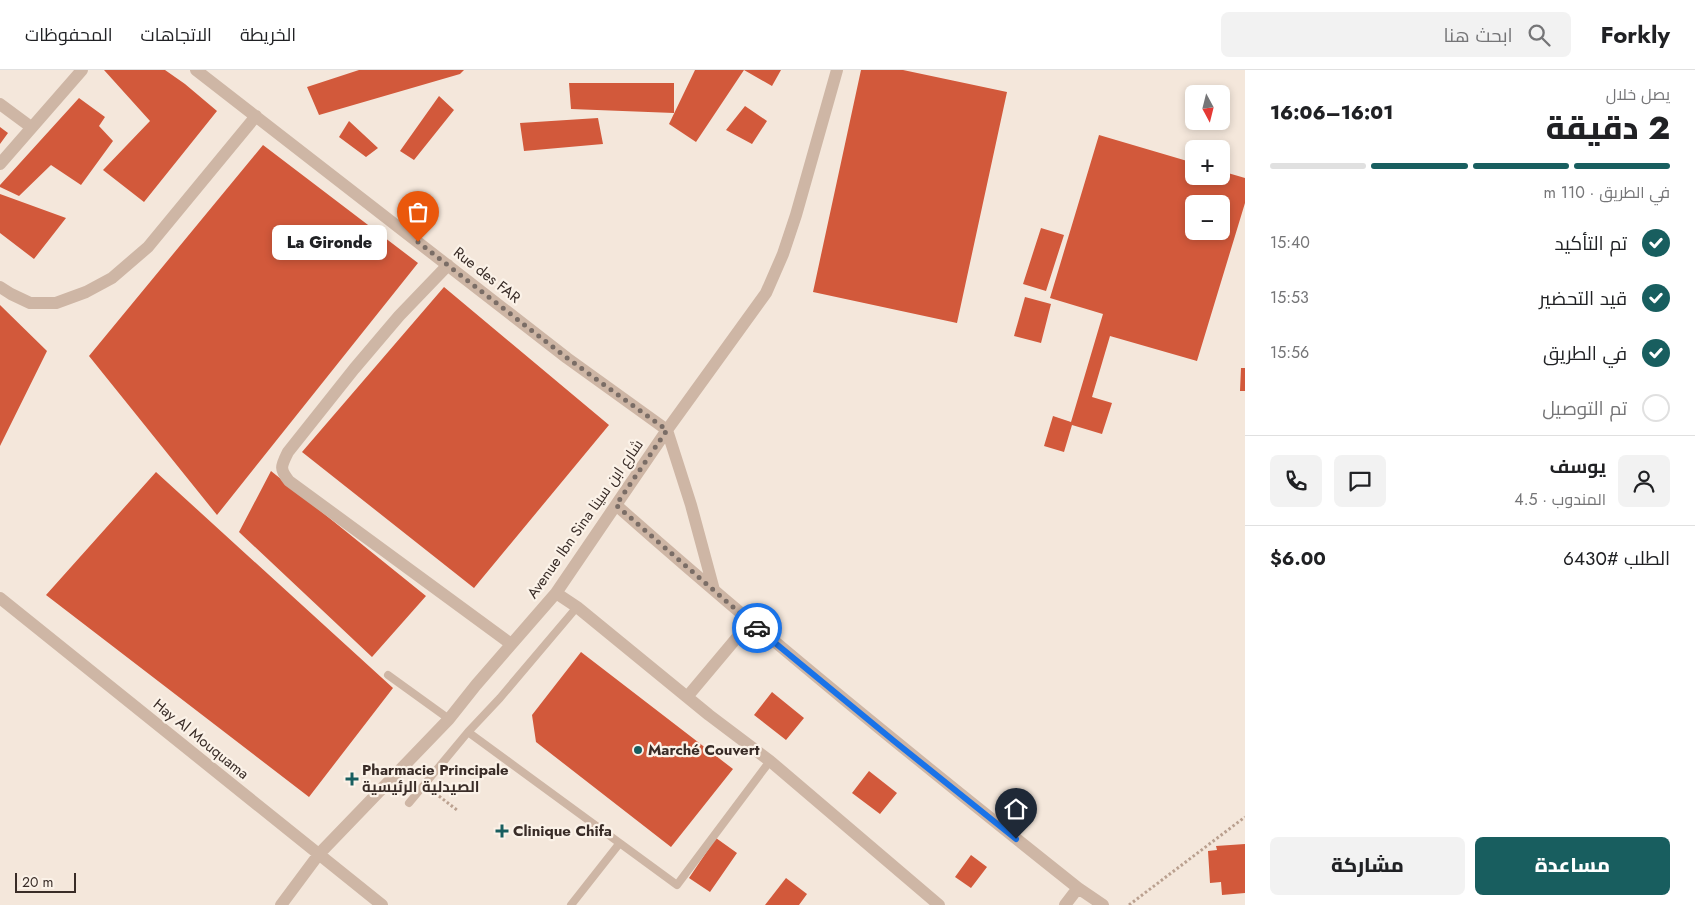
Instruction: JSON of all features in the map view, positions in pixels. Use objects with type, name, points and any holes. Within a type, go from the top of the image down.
[{"type":"street","points":[[0,164],[82,70]]},
{"type":"street","name":"Rue des FAR","points":[[196,70],[567,358],[667,430]]},
{"type":"street","name":"Avenue Ibn Sina شارع ابن سينا","points":[[281,905],[319,854],[449,719],[556,593],[667,430],[766,293],[783,254],[796,215],[837,70]]},
{"type":"street","points":[[0,104],[31,127]]},
{"type":"street","points":[[0,287],[30,303],[56,303],[86,292],[112,278],[148,247],[256,116]]},
{"type":"street","points":[[448,266],[399,316],[318,414],[288,452],[282,464],[283,473],[290,481],[511,644]]},
{"type":"street","points":[[667,430],[714,590]]},
{"type":"street","points":[[616,505],[750,622],[894,741],[1078,888],[1103,905]]},
{"type":"street","points":[[556,593],[577,607],[770,761],[939,905]]},
{"type":"street","name":"Hay Al Mouquama","points":[[0,598],[382,905]]},
{"type":"street","points":[[688,697],[750,622]]},
{"type":"street","points":[[1066,905],[1078,888]]},
{"type":"lane","points":[[409,803],[577,607]]},
{"type":"lane","points":[[388,675],[449,719]]},
{"type":"lane","points":[[468,732],[677,885],[770,761]]},
{"type":"lane","points":[[571,905],[619,844]]},
{"type":"path","points":[[425,785],[457,810]]},
{"type":"path","points":[[1128,905],[1245,817]]},
{"type":"building","points":[[104,70],[165,70],[217,111],[144,202],[103,170],[150,121]]},
{"type":"building","points":[[359,70],[464,70],[460,74],[319,115],[307,87]]},
{"type":"building","points":[[695,70],[744,70],[696,142],[669,124]]},
{"type":"building","points":[[744,70],[781,70],[772,86]]},
{"type":"building","points":[[861,70],[903,70],[1007,92],[957,323],[813,292]]},
{"type":"building","points":[[569,83],[674,83],[674,113],[571,109]]},
{"type":"building","points":[[439,96],[454,110],[414,160],[400,151]]},
{"type":"building","points":[[79,98],[105,117],[99,126],[113,141],[81,185],[51,165],[19,196],[0,187],[0,185]]},
{"type":"building","points":[[745,106],[767,121],[752,144],[726,130]]},
{"type":"building","points":[[598,118],[603,144],[524,151],[520,123]]},
{"type":"building","points":[[349,121],[378,148],[366,157],[339,137]]},
{"type":"building","points":[[0,127],[8,133],[0,144]]},
{"type":"building","points":[[1099,135],[1185,160],[1185,185],[1230,185],[1230,174],[1245,178],[1245,203],[1197,361],[1110,336],[1092,397],[1112,403],[1102,434],[1072,425],[1064,452],[1044,446],[1053,416],[1071,422],[1103,314],[1050,298]]},
{"type":"building","points":[[263,145],[418,263],[217,515],[89,356]]},
{"type":"building","points":[[0,194],[66,218],[34,259],[0,233]]},
{"type":"building","points":[[1041,228],[1064,235],[1046,291],[1023,284]]},
{"type":"building","points":[[444,287],[609,425],[474,588],[302,452]]},
{"type":"building","points":[[1025,297],[1051,304],[1041,343],[1014,336]]},
{"type":"building","points":[[0,305],[47,351],[0,446]]},
{"type":"building","points":[[1241,368],[1245,368],[1245,391],[1240,391]]},
{"type":"building","points":[[271,471],[426,596],[372,657],[239,532]]},
{"type":"building","points":[[156,472],[393,688],[309,797],[46,595]]},
{"type":"building","points":[[581,652],[733,769],[671,847],[536,742],[532,715]]},
{"type":"building","points":[[772,692],[804,718],[786,740],[754,715]]},
{"type":"building","points":[[869,771],[897,793],[880,814],[852,793]]},
{"type":"building","points":[[716,838],[737,853],[710,892],[689,878]]},
{"type":"building","points":[[1245,844],[1245,893],[1222,895],[1221,882],[1210,883],[1208,851],[1217,850],[1216,846]]},
{"type":"building","points":[[971,855],[987,867],[971,888],[955,877]]},
{"type":"building","points":[[786,878],[807,894],[799,905],[765,905]]},
{"type":"way so far","points":[[418,242],[567,358],[667,430],[616,505],[757,628]]},
{"type":"place","name":"La Gironde","points":[[418,242]]},
{"type":"place","name":"Marché Couvert","points":[[638,750]]},
{"type":"place","name":"Pharmacie Principale الصيدلية الرئيسية","points":[[352,779]]},
{"type":"place","name":"Clinique Chifa","points":[[502,831]]},
{"type":"route","points":[[757,628],[1016,839]]}]
